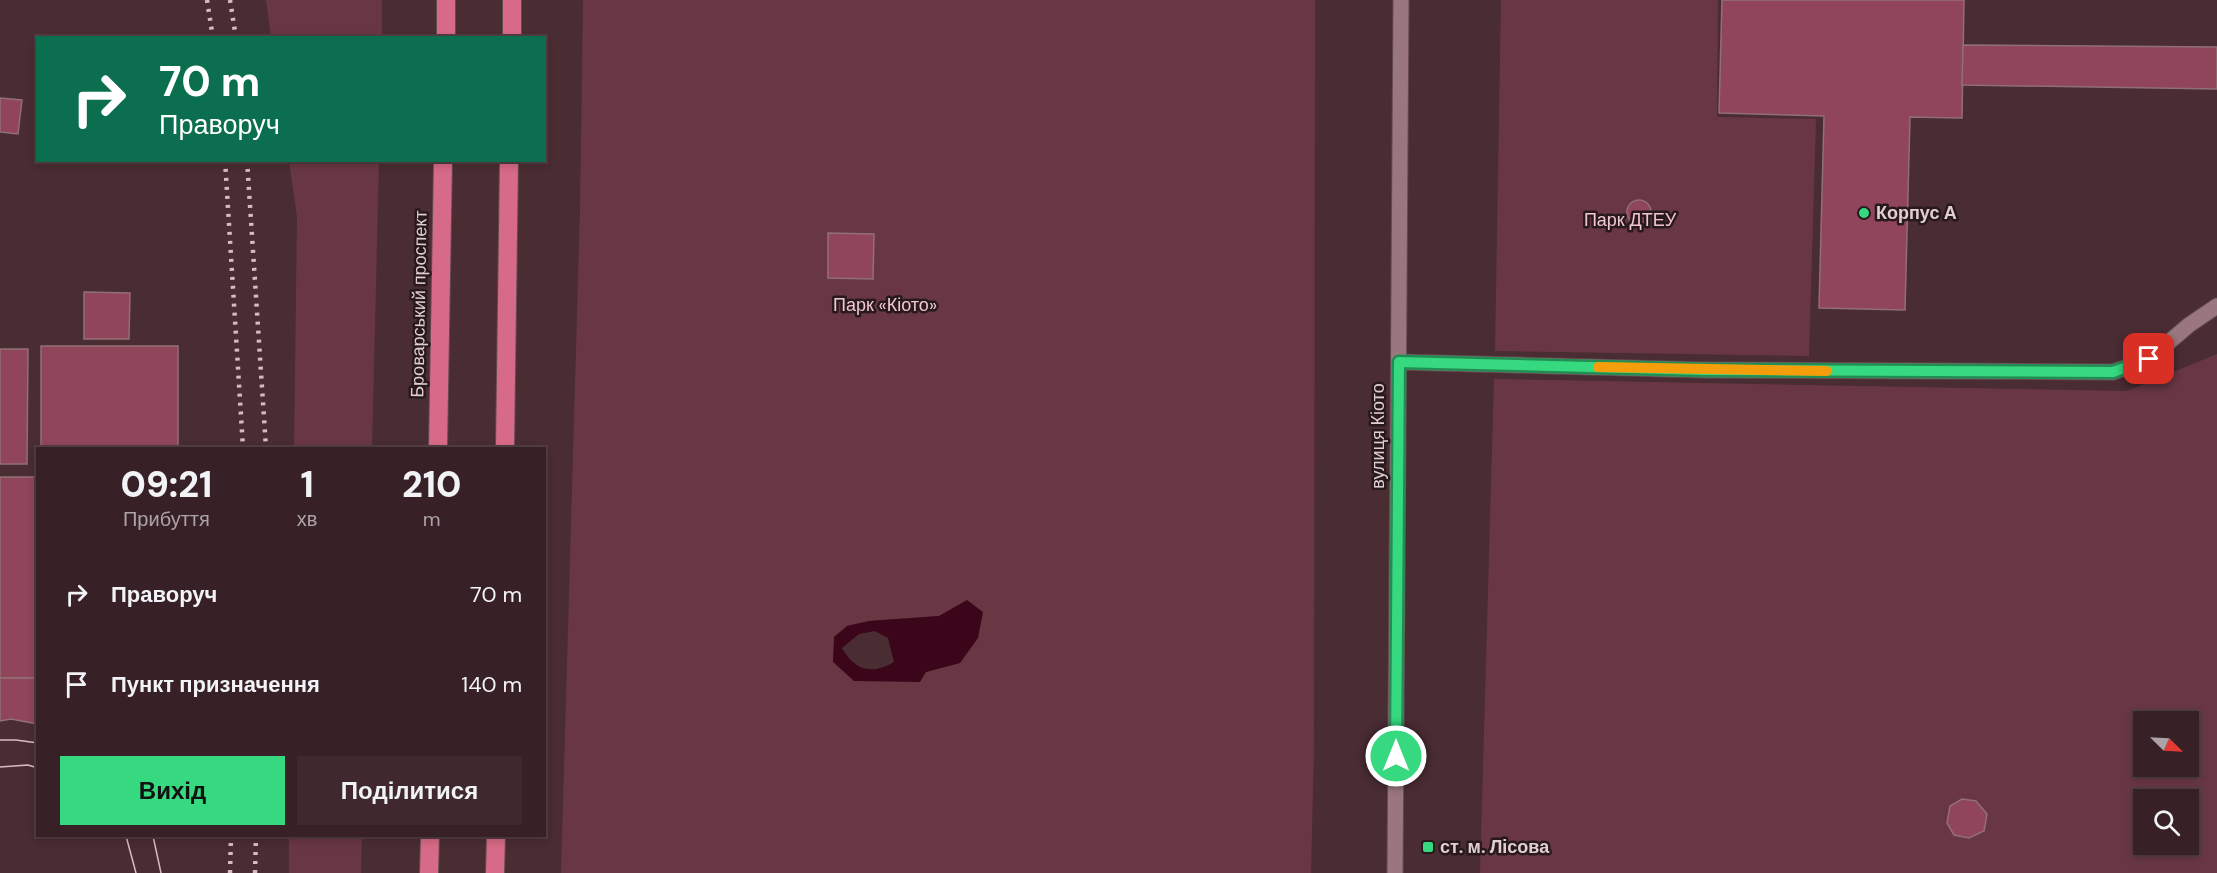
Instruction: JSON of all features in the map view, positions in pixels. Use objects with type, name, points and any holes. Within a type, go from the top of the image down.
[{"type":"highway","points":[[446,0],[446,36]]},
{"type":"highway","points":[[512,0],[512,36]]},
{"type":"highway","name":"Броварський проспект","points":[[438,447],[443,162]]},
{"type":"highway","points":[[505,447],[510,162]]},
{"type":"highway","points":[[429,873],[430,837]]},
{"type":"highway","points":[[495,873],[496,837]]},
{"type":"street","name":"вулиця Кіото","points":[[1395,873],[1401,0]]},
{"type":"street","points":[[1399,362],[1706,370],[2113,372],[2149,359],[2189,325],[2217,306]]},
{"type":"green space","points":[[266,0],[382,0],[382,36],[271,36]]},
{"type":"green space","name":"Парк «Кіото»","points":[[583,0],[1315,0],[1314,749],[1311,873],[561,873],[580,210]],"holes":[[[939,616],[960,663],[926,672],[854,681],[834,637],[847,626],[869,621]]]},
{"type":"green space","name":"Парк ДТЕУ","points":[[1501,0],[1718,0],[1717,117],[1816,119],[1809,356],[1495,351]]},
{"type":"green space","points":[[289,162],[379,162],[372,447],[294,447],[297,217]]},
{"type":"green space","points":[[2217,354],[2217,873],[1480,873],[1494,379],[2127,391]]},
{"type":"green space","points":[[289,837],[362,837],[361,873],[289,873]]},
{"type":"shaded area","points":[[967,600],[983,612],[978,638],[960,663],[926,672],[920,682],[854,681],[833,662],[834,637],[847,626],[869,621],[939,616]],"holes":[[[875,631],[888,638],[894,662],[878,669],[858,666],[842,648],[859,634]]]},
{"type":"building","name":"Корпус А","points":[[1722,0],[1964,0],[1962,118],[1910,117],[1905,310],[1819,308],[1824,116],[1719,113]]},
{"type":"building","points":[[1963,45],[2217,47],[2217,89],[1962,85]]},
{"type":"building","points":[[0,98],[22,100],[18,134],[0,132]]},
{"type":"building","points":[[1639,200],[1648,203],[1651,212],[1648,221],[1639,224],[1630,221],[1627,212],[1630,203]]},
{"type":"building","points":[[828,233],[874,234],[873,279],[828,278]]},
{"type":"building","points":[[84,292],[130,293],[129,339],[84,339]]},
{"type":"building","points":[[41,346],[178,346],[178,447],[41,447]]},
{"type":"building","points":[[0,349],[28,349],[27,464],[0,464]]},
{"type":"building","points":[[0,477],[36,477],[36,678],[0,678]]},
{"type":"building","points":[[0,678],[36,678],[36,724],[11,719],[0,721]]},
{"type":"building","points":[[1962,799],[1976,801],[1987,814],[1984,831],[1969,838],[1954,835],[1947,823],[1950,806]]},
{"type":"tram line","points":[[0,740],[36,743]]},
{"type":"tram line","points":[[0,767],[28,765],[36,767]]},
{"type":"tram line","points":[[126,837],[136,873]]},
{"type":"tram line","points":[[153,837],[161,873]]},
{"type":"railway","points":[[207,0],[213,36]]},
{"type":"railway","points":[[230,0],[236,36]]},
{"type":"railway","points":[[225,162],[243,447]]},
{"type":"railway","points":[[247,162],[266,447]]},
{"type":"railway","points":[[230,873],[231,837]]},
{"type":"railway","points":[[255,873],[256,837]]},
{"type":"slow traffic","points":[[1598,367],[1827,371]]},
{"type":"place","name":"Корпус А","points":[[1864,213]]},
{"type":"place","name":"ст. м. Лісова","points":[[1428,847]]},
{"type":"route","points":[[1396,756],[1399,362],[1706,370],[2113,372],[2149,359]]}]
